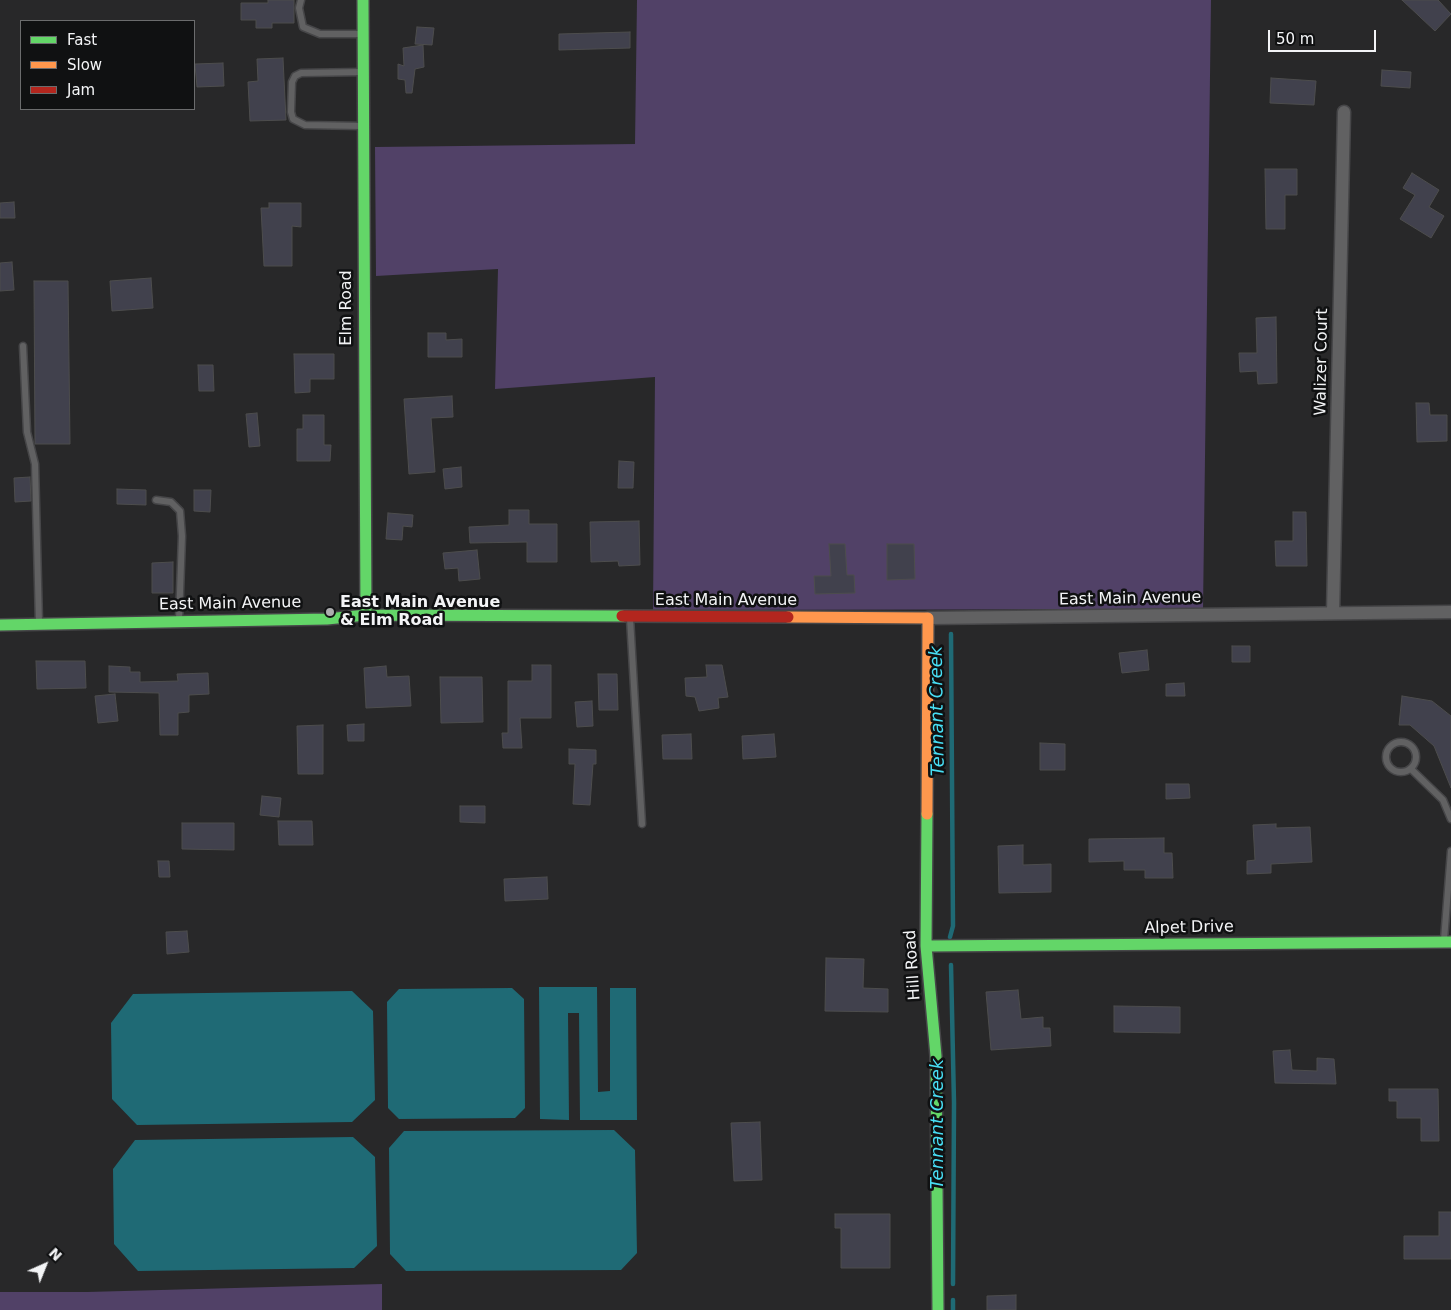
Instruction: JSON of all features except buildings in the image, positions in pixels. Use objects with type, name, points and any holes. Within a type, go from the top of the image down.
[{"type":"street","name":"Elm Road","points":[[363,0],[366,615]]},
{"type":"street","name":"Walizer Court","points":[[1334,613],[1344,112]]},
{"type":"street","name":"East Main Avenue","points":[[0,625],[327,619],[366,615],[928,618],[1451,612]]},
{"type":"street","name":"Hill Road","points":[[928,618],[926,946],[936,1056],[938,1310]]},
{"type":"street","name":"Alpet Drive","points":[[926,946],[1447,942]]},
{"type":"lane","points":[[301,0],[298,8],[303,27],[320,34],[363,34]]},
{"type":"lane","points":[[363,72],[302,73],[295,76],[292,82],[291,112],[293,119],[305,125],[363,126]]},
{"type":"lane","points":[[23,346],[27,432],[35,464],[39,624]]},
{"type":"lane","points":[[156,500],[171,502],[180,511],[182,536],[179,622]]},
{"type":"lane","points":[[630,616],[642,824]]},
{"type":"lane","points":[[1402,743],[1412,748],[1416,758],[1411,769],[1400,772],[1390,767],[1386,756],[1391,746],[1402,743]]},
{"type":"lane","points":[[1411,769],[1443,800],[1451,819]]},
{"type":"lane","points":[[1447,942],[1451,850]]},
{"type":"shaded area","points":[[637,0],[1211,0],[1203,609],[653,610],[655,377],[495,389],[498,269],[376,276],[375,147],[635,144]]},
{"type":"shaded area","points":[[382,1284],[382,1310],[0,1310],[0,1292],[87,1292]]},
{"type":"water","points":[[539,987],[597,987],[598,1092],[610,1091],[610,988],[636,988],[637,1120],[580,1120],[579,1013],[568,1013],[569,1120],[540,1119]]},
{"type":"water","points":[[512,988],[524,999],[525,1108],[515,1118],[399,1119],[388,1108],[387,1002],[399,989]]},
{"type":"water","points":[[352,991],[373,1011],[375,1100],[352,1122],[137,1125],[112,1099],[111,1023],[133,994]]},
{"type":"water","points":[[614,1130],[635,1150],[637,1253],[621,1270],[406,1271],[390,1254],[389,1148],[404,1131]]},
{"type":"water","points":[[353,1137],[375,1157],[377,1246],[354,1268],[138,1271],[114,1244],[113,1169],[135,1140]]},
{"type":"waterway","name":"Tennant Creek","points":[[950,937],[953,926],[951,634]]},
{"type":"waterway","name":"Tennant Creek","points":[[951,965],[954,1103],[953,1284]]},
{"type":"waterway","name":"Tennant Creek","points":[[953,1300],[953,1310]]},
{"type":"traffic: fast","points":[[363,0],[366,615]]},
{"type":"traffic: fast","points":[[0,625],[327,619],[366,615],[622,616]]},
{"type":"traffic: fast","points":[[927,814],[926,946],[936,1056],[938,1310]]},
{"type":"traffic: fast","points":[[926,946],[1451,942]]},
{"type":"traffic: slow","points":[[788,617],[928,618],[927,814]]},
{"type":"traffic: jam","points":[[622,616],[788,617]]},
{"type":"place","name":"East Main Avenue & Elm Road","points":[[330,612]]}]
